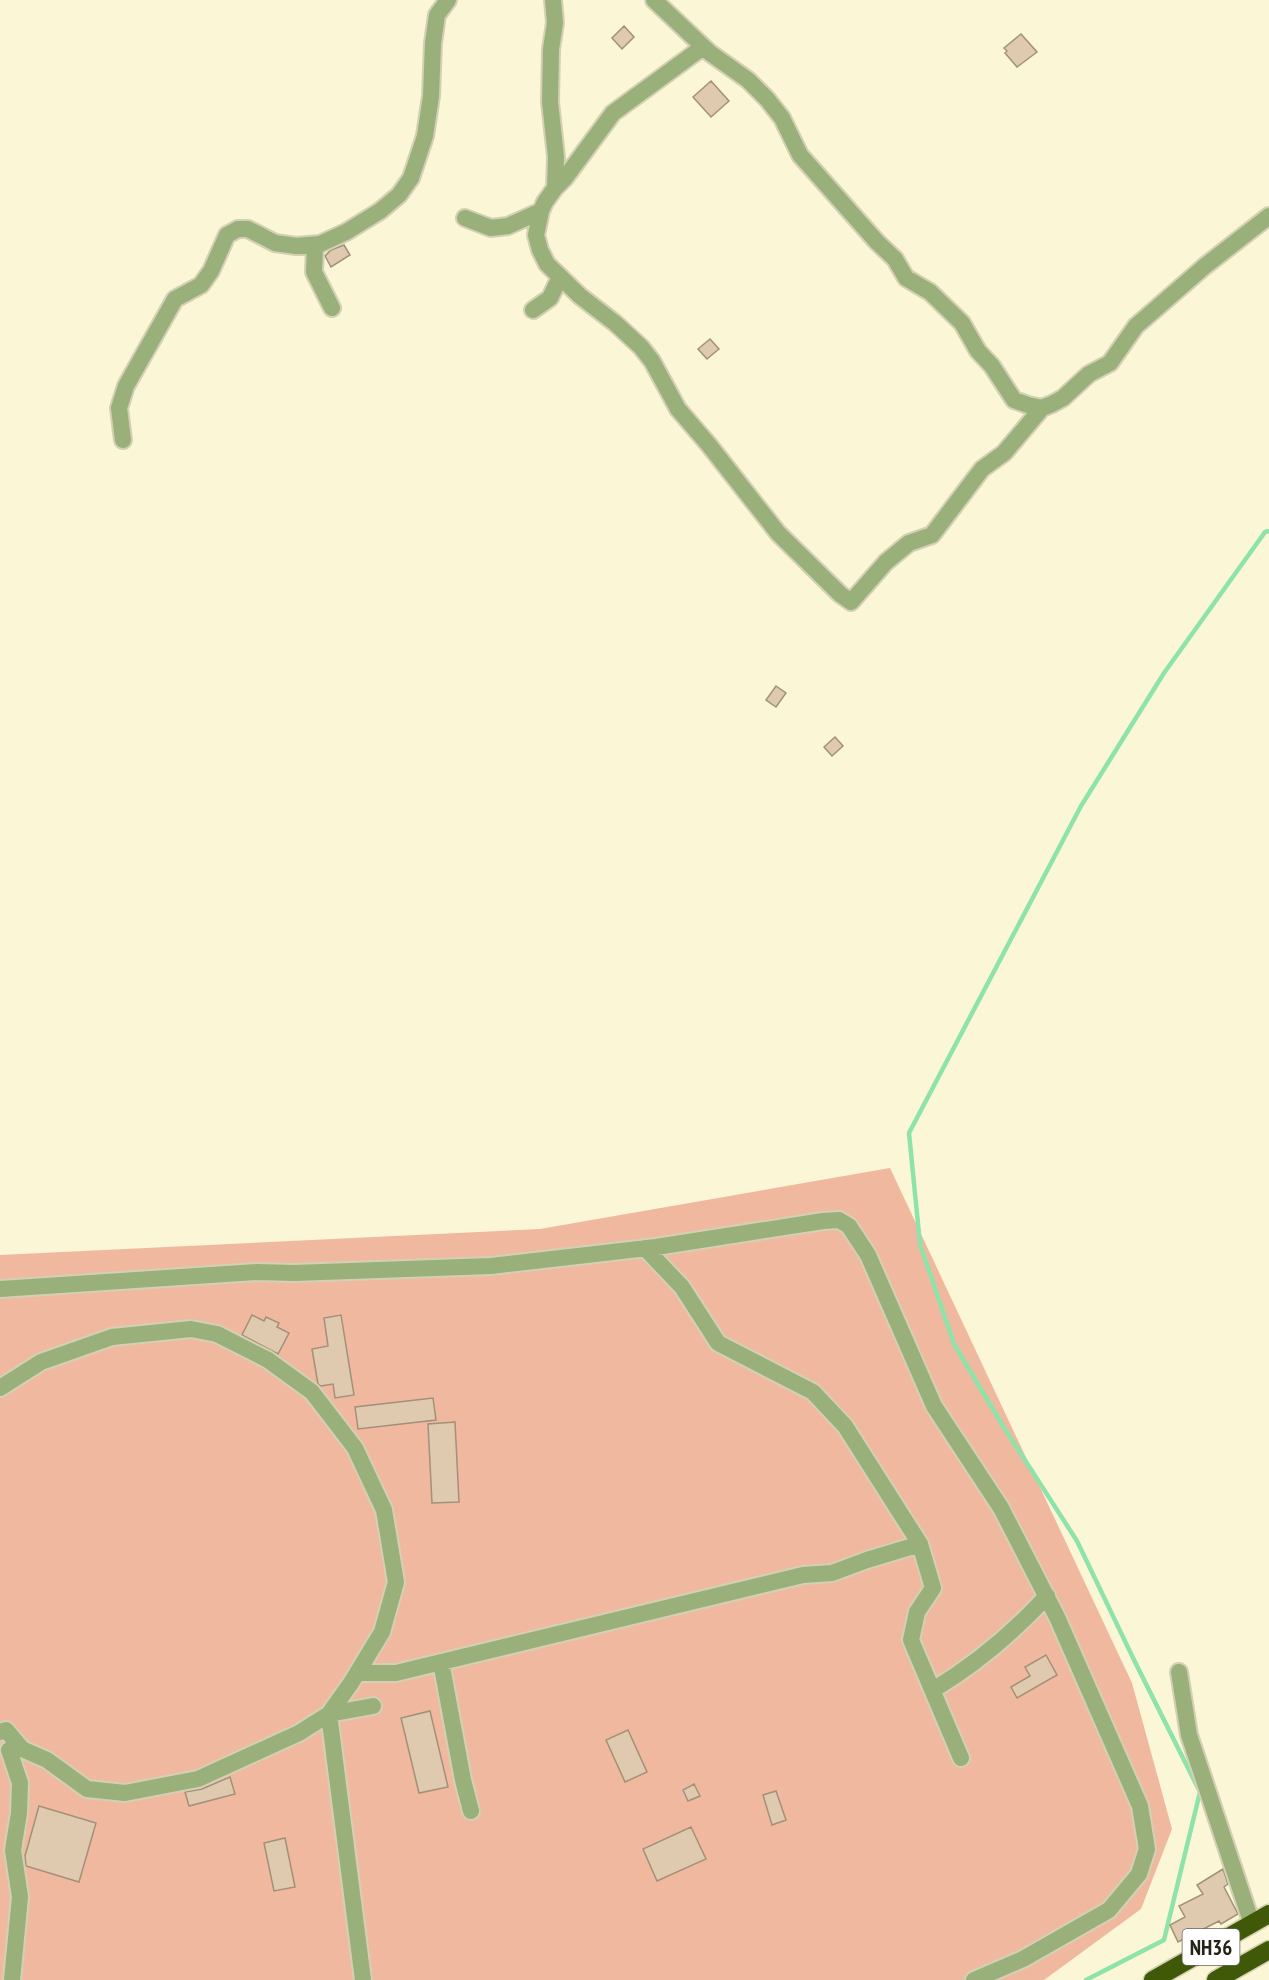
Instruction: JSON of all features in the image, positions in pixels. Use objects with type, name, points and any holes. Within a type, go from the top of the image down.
[{"type":"highway","name":"NH36","points":[[1153,1980],[1269,1914]]},
{"type":"highway","name":"NH36","points":[[1216,1980],[1269,1950]]},
{"type":"street","points":[[123,440],[119,408],[126,386],[175,299],[201,285],[212,271],[227,235],[238,229],[248,229],[275,243],[296,246],[320,244],[380,211],[399,195],[411,178],[426,126],[431,96],[433,43],[437,15],[448,0]]},
{"type":"street","points":[[553,0],[555,23],[551,50],[550,102],[556,157],[555,188]]},
{"type":"street","points":[[654,0],[703,47],[748,80],[767,99],[782,118],[800,155],[877,242],[896,260],[906,278],[930,292],[962,323],[978,351],[992,366],[1014,400],[1042,408]]},
{"type":"street","points":[[703,47],[613,113],[545,201],[536,235],[547,264],[580,296],[641,347],[652,361],[678,409],[710,445],[778,533],[814,570],[851,602],[886,562],[909,543],[932,535],[982,469],[1004,453],[1042,408],[1063,398],[1089,374],[1110,363],[1136,326],[1205,266],[1269,216]]},
{"type":"street","points":[[465,218],[491,228],[508,226],[541,211]]},
{"type":"street","points":[[315,245],[314,273],[322,293],[332,308]]},
{"type":"street","points":[[533,310],[550,298],[560,277]]},
{"type":"street","points":[[0,1289],[257,1272],[294,1273],[491,1266],[645,1248],[824,1221],[839,1220],[849,1226],[868,1255],[934,1406],[1001,1508],[1047,1596],[1140,1806],[1147,1849],[1139,1874],[1109,1910],[1023,1959],[974,1980]]},
{"type":"street","points":[[645,1248],[682,1287],[718,1343],[813,1392],[845,1426],[920,1544],[933,1588],[917,1612],[911,1640],[961,1758]]},
{"type":"street","points":[[0,1388],[41,1362],[112,1337],[191,1329],[217,1334],[258,1355],[312,1392],[355,1448],[384,1510],[396,1582],[382,1632],[329,1714],[363,1980]]},
{"type":"street","points":[[357,1673],[396,1673],[803,1575],[832,1573],[920,1544]]},
{"type":"street","points":[[933,1690],[966,1670],[1019,1625],[1047,1596]]},
{"type":"street","points":[[441,1662],[471,1811]]},
{"type":"street","points":[[1179,1672],[1189,1735],[1252,1924]]},
{"type":"street","points":[[10,1750],[47,1760],[87,1789],[125,1793],[198,1779],[299,1733],[329,1714],[373,1706]]},
{"type":"street","points":[[2,1727],[20,1783],[19,1813],[13,1850],[20,1897],[12,1980]]},
{"type":"shaded area","points":[[890,1168],[1132,1683],[1172,1829],[1141,1909],[1044,1980],[0,1980],[0,1255],[540,1229]]},
{"type":"building","points":[[624,26],[634,37],[622,49],[612,38]]},
{"type":"building","points":[[1021,34],[1037,52],[1017,67],[1005,53],[1007,51],[1004,48]]},
{"type":"building","points":[[711,81],[729,101],[711,117],[693,97]]},
{"type":"building","points":[[344,245],[350,255],[331,267],[325,256],[331,250]]},
{"type":"building","points":[[710,339],[719,349],[707,359],[698,349]]},
{"type":"building","points":[[776,686],[786,693],[776,707],[766,700]]},
{"type":"building","points":[[835,737],[843,746],[832,756],[824,747]]},
{"type":"building","points":[[252,1315],[264,1321],[266,1317],[279,1323],[277,1327],[289,1333],[278,1354],[242,1335]]},
{"type":"building","points":[[341,1315],[354,1395],[335,1398],[333,1384],[321,1386],[318,1384],[312,1349],[328,1346],[324,1318]]},
{"type":"building","points":[[433,1398],[436,1420],[358,1429],[355,1407]]},
{"type":"building","points":[[455,1422],[459,1502],[432,1503],[428,1424]]},
{"type":"building","points":[[1046,1655],[1057,1675],[1017,1698],[1011,1687],[1030,1676],[1025,1667]]},
{"type":"building","points":[[430,1711],[448,1787],[419,1793],[401,1718]]},
{"type":"building","points":[[628,1730],[647,1772],[625,1782],[606,1740]]},
{"type":"building","points":[[230,1777],[235,1794],[189,1806],[185,1792],[202,1789]]},
{"type":"building","points":[[694,1784],[700,1796],[688,1801],[683,1790]]},
{"type":"building","points":[[776,1791],[786,1820],[772,1825],[763,1795]]},
{"type":"building","points":[[39,1806],[96,1823],[79,1882],[26,1866],[25,1856]]},
{"type":"building","points":[[691,1827],[706,1859],[657,1881],[643,1849]]},
{"type":"building","points":[[285,1838],[295,1887],[274,1891],[264,1843]]},
{"type":"building","points":[[1223,1869],[1228,1884],[1224,1887],[1238,1914],[1221,1924],[1219,1921],[1178,1942],[1170,1925],[1185,1917],[1179,1906],[1203,1894],[1197,1885]]},
{"type":"waterway","points":[[1086,1980],[1164,1940],[1200,1792],[1077,1541],[1003,1426],[954,1344],[920,1244],[909,1133],[1081,806],[1164,673],[1265,532],[1269,531]]}]
